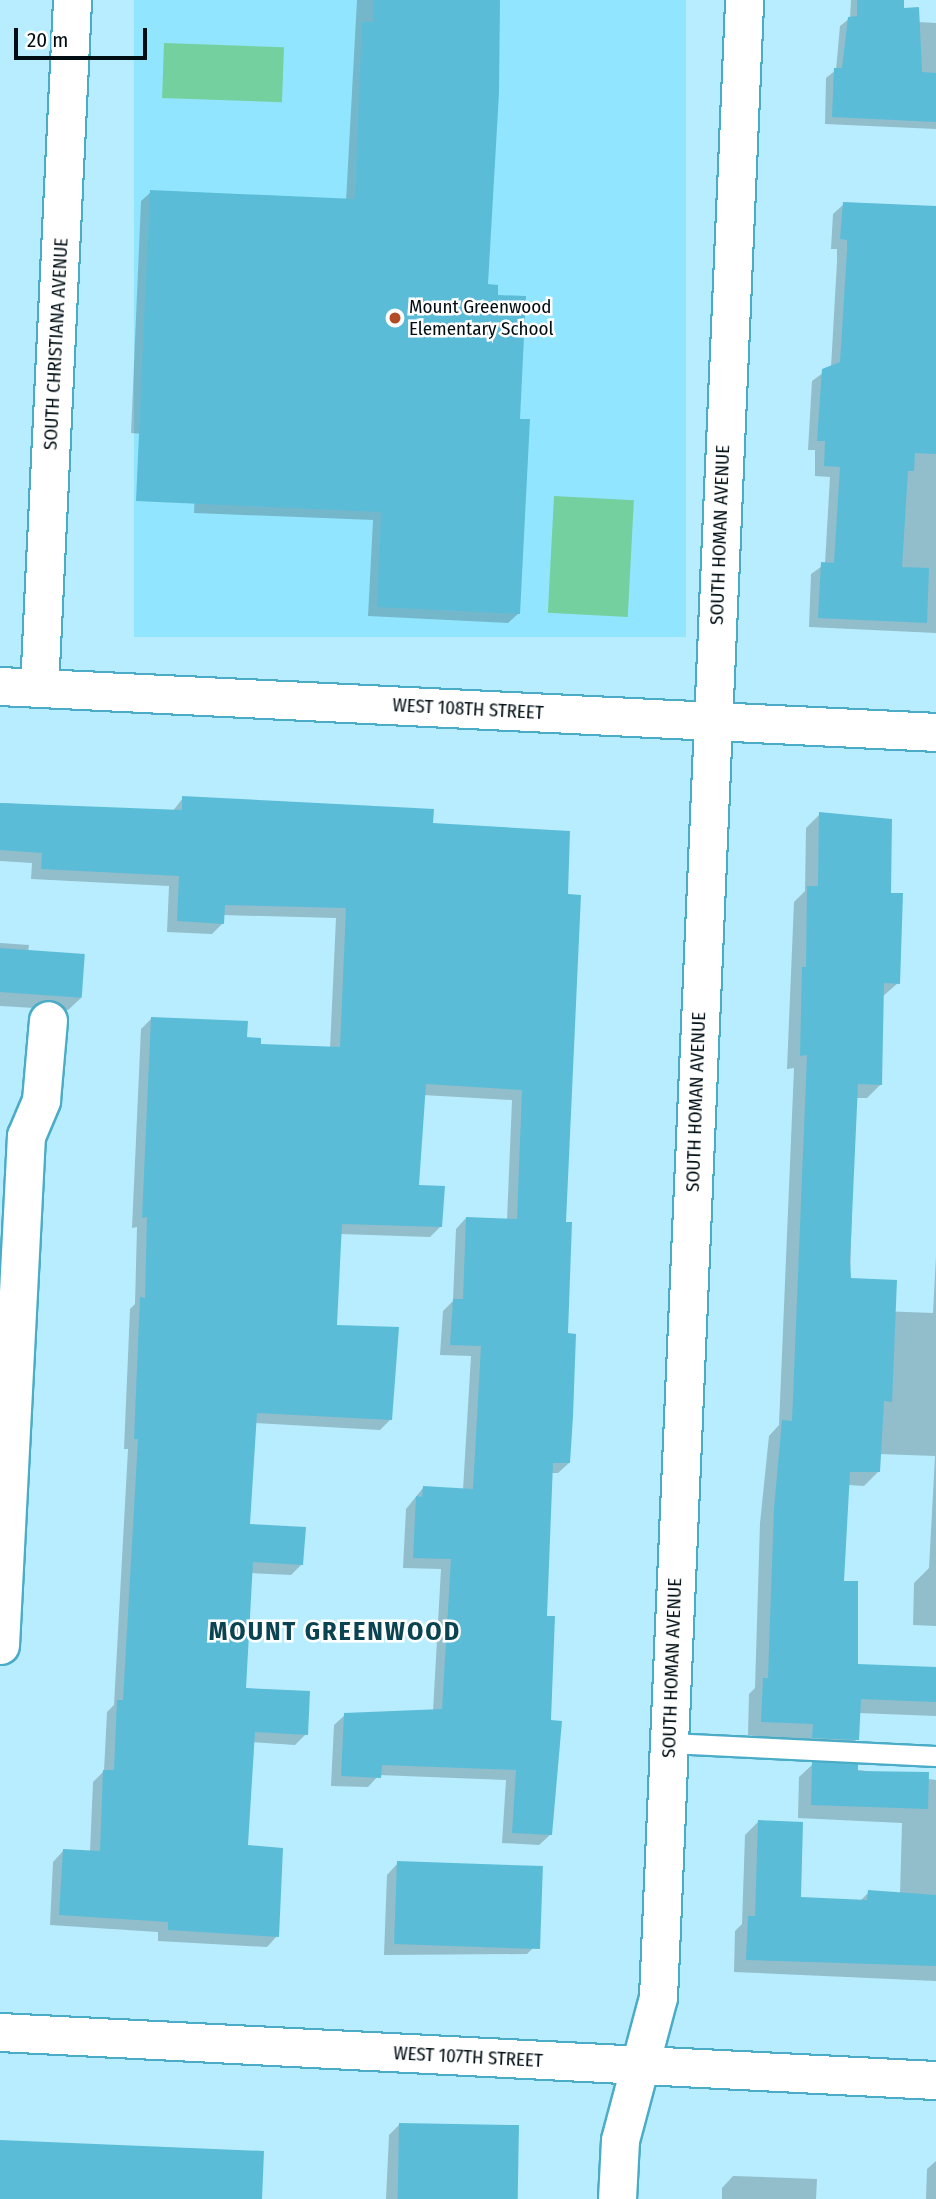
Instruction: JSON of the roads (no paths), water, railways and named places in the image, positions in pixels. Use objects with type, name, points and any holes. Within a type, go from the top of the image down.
[{"type":"street","name":"SOUTH CHRISTIANA AVENUE","points":[[39,688],[72,0]]},
{"type":"street","name":"SOUTH HOMAN AVENUE","points":[[617,2199],[620,2140],[658,1997],[744,0]]},
{"type":"street","name":"WEST 108TH STREET","points":[[0,686],[936,732]]},
{"type":"street","points":[[0,1645],[26,1136],[41,1101],[47,1020]]},
{"type":"street","name":"WEST 107TH STREET","points":[[0,2032],[936,2080]]},
{"type":"lane","points":[[669,1743],[936,1756]]},
{"type":"place","name":"Mount Greenwood Elementary School","points":[[395,318]]},
{"type":"district","name":"MOUNT GREENWOOD","points":[[335,1632]]}]
